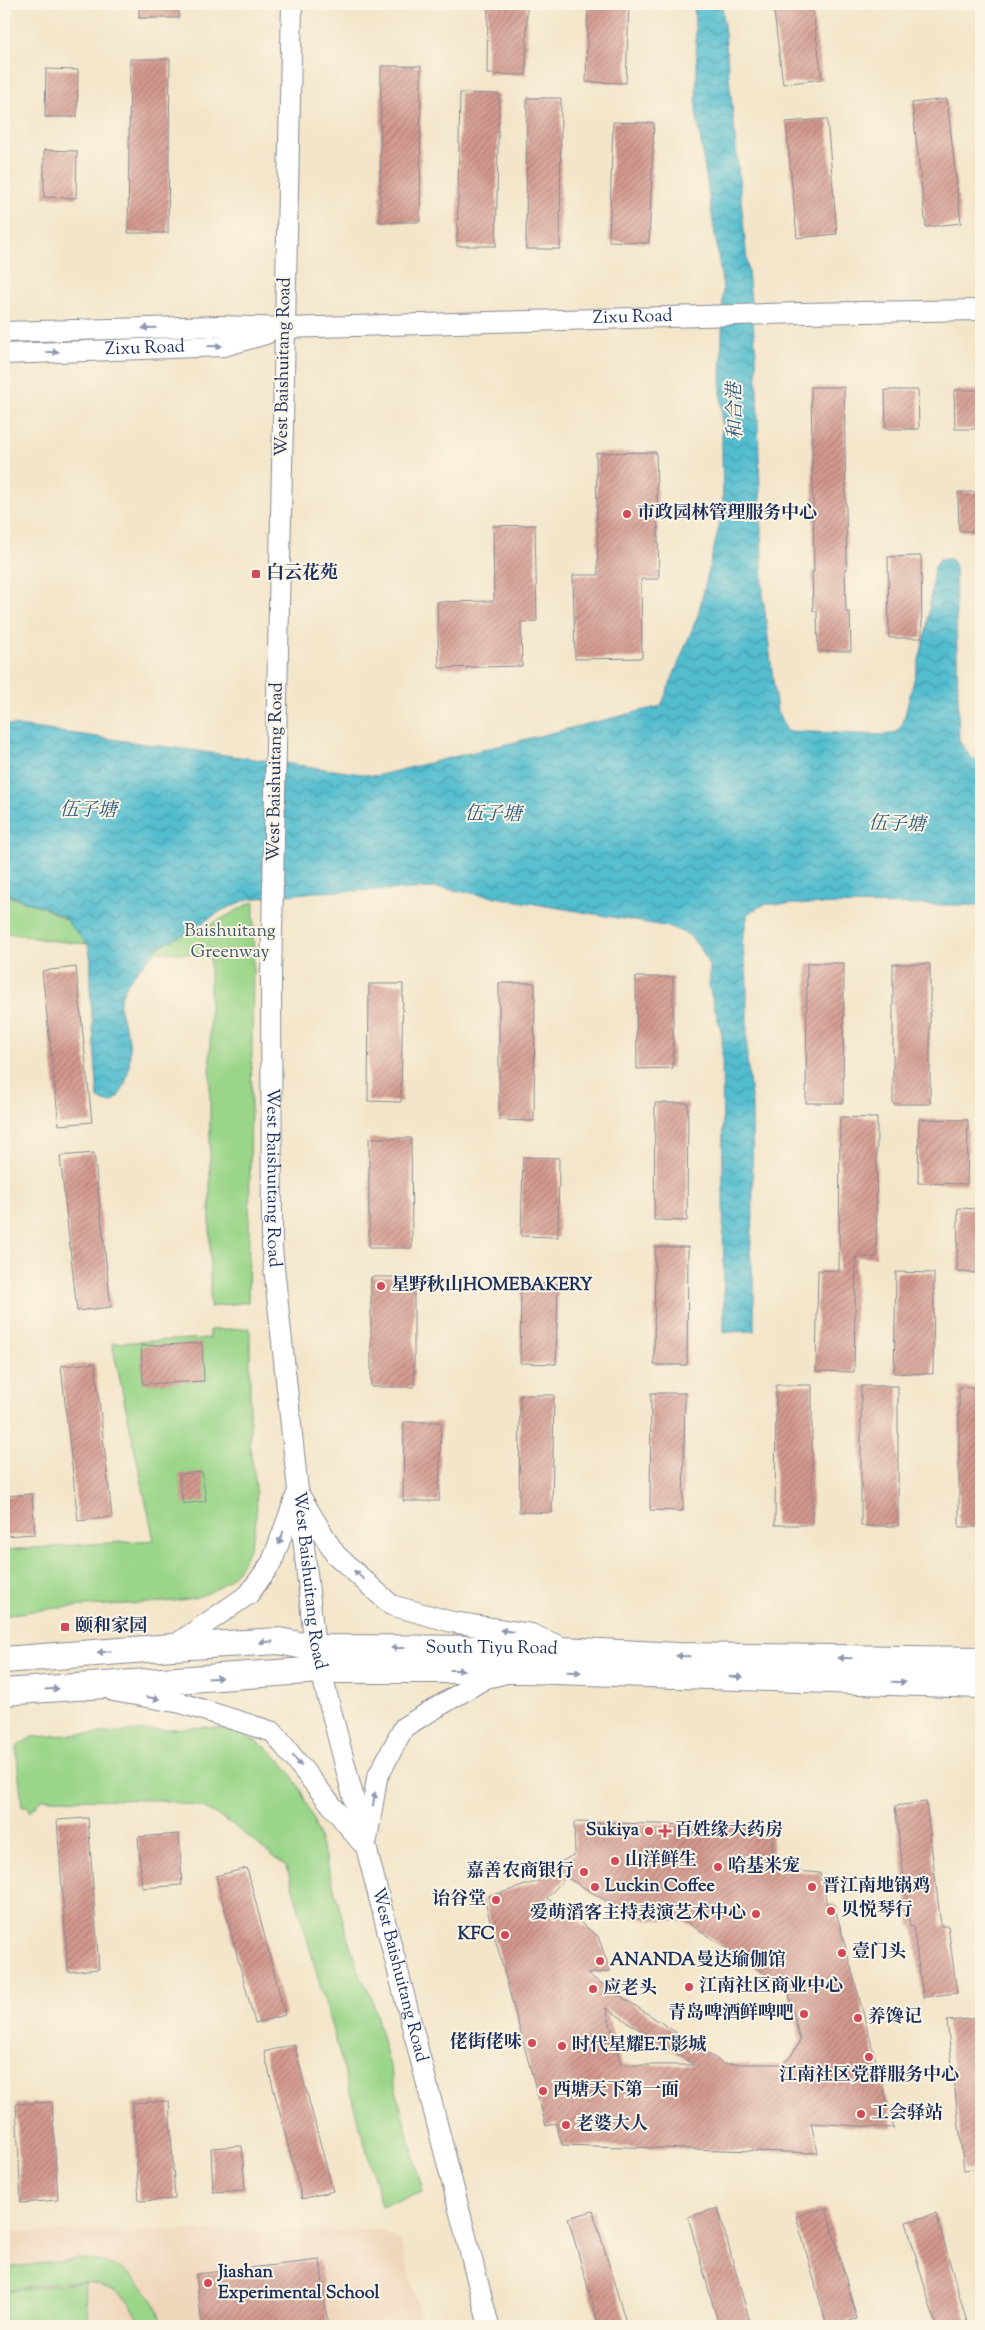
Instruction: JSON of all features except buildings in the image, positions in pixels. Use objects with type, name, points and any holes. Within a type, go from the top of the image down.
[{"type":"main road","name":"South Tiyu Road","points":[[4,1660],[172,1647],[279,1642],[318,1659],[525,1670],[981,1685]]},
{"type":"main road","name":"South Tiyu Road","points":[[4,1692],[88,1686],[318,1659],[570,1650],[678,1656],[981,1660]]},
{"type":"street","name":"West Baishuitang Road","points":[[292,4],[271,978],[272,1249],[318,1659],[489,2326]]},
{"type":"street","name":"Zixu Road","points":[[4,332],[219,326],[285,328],[763,314],[981,310]]},
{"type":"street","name":"Zixu Road","points":[[4,354],[224,346],[285,328]]},
{"type":"street","points":[[172,1647],[249,1594],[272,1562],[298,1492]]},
{"type":"street","points":[[298,1492],[335,1554],[392,1606],[452,1622],[531,1634],[570,1650]]},
{"type":"street","points":[[366,1847],[377,1778],[404,1727],[486,1678],[525,1670]]},
{"type":"street","points":[[88,1686],[181,1703],[273,1732],[366,1847]]},
{"type":"shaded area","name":"Jiashan Experimental School","points":[[381,2230],[400,2240],[423,2326],[4,2326],[4,2232]]},
{"type":"green space","name":"Baishuitang Greenway","points":[[4,895],[43,907],[66,920],[196,933],[254,901],[248,1302],[210,1307],[210,956],[46,940],[4,932]]},
{"type":"green space","points":[[250,1328],[250,1446],[257,1506],[252,1540],[246,1556],[237,1570],[226,1582],[211,1592],[193,1598],[161,1602],[50,1609],[4,1616],[4,1550],[154,1540],[112,1343],[210,1338],[210,1330]]},
{"type":"green space","points":[[207,1727],[233,1731],[254,1740],[272,1752],[298,1785],[316,1827],[357,1968],[371,1995],[423,2192],[382,2206],[287,1867],[232,1824],[203,1807],[161,1800],[42,1799],[30,1812],[29,1807],[22,1807],[16,1747],[32,1737]]},
{"type":"green space","points":[[80,2259],[95,2260],[109,2264],[133,2278],[152,2298],[162,2326],[140,2326],[131,2306],[118,2293],[102,2285],[84,2282],[64,2282],[4,2290],[4,2268]]},
{"type":"green space","points":[[84,2282],[89,2326],[4,2326],[4,2291]]},
{"type":"water","points":[[694,4],[722,4],[756,353],[763,596],[777,712],[787,731],[885,735],[896,732],[903,723],[927,628],[934,568],[940,559],[951,559],[955,567],[959,741],[972,759],[981,760],[981,905],[765,904],[748,913],[742,943],[747,978],[747,1060],[752,1105],[753,1217],[750,1254],[754,1284],[754,1331],[724,1332],[722,1035],[709,987],[710,968],[703,952],[689,935],[670,927],[442,888],[316,892],[248,899],[221,911],[186,933],[154,949],[155,954],[128,982],[122,994],[120,1005],[129,1043],[128,1072],[122,1090],[111,1103],[98,1099],[90,988],[91,961],[88,945],[69,924],[68,920],[60,915],[4,894],[4,724],[376,776],[661,706],[698,615],[723,510],[721,387],[723,288],[696,110],[697,64]]},
{"type":"place","name":"市政园林管理服务中心","points":[[627,514]]},
{"type":"place","name":"白云花苑","points":[[256,574]]},
{"type":"place","name":"星野秋山HOMEBAKERY","points":[[381,1286]]},
{"type":"place","name":"颐和家园","points":[[65,1627]]},
{"type":"place","name":"Sukiya","points":[[649,1831]]},
{"type":"place","name":"百姓缘大药房","points":[[665,1831]]},
{"type":"place","name":"山洋鲜生","points":[[615,1861]]},
{"type":"place","name":"哈基米宠","points":[[718,1867]]},
{"type":"place","name":"嘉善农商银行","points":[[584,1872]]},
{"type":"place","name":"Luckin Coffee","points":[[595,1887]]},
{"type":"place","name":"晋江南地锅鸡","points":[[812,1887]]},
{"type":"place","name":"诒谷堂","points":[[496,1900]]},
{"type":"place","name":"贝悦琴行","points":[[831,1911]]},
{"type":"place","name":"爱萌滔客主持表演艺术中心","points":[[756,1914]]},
{"type":"place","name":"KFC","points":[[505,1935]]},
{"type":"place","name":"壹门头","points":[[842,1953]]},
{"type":"place","name":"ANANDA曼达瑜伽馆","points":[[600,1961]]},
{"type":"place","name":"江南社区商业中心","points":[[689,1987]]},
{"type":"place","name":"应老头","points":[[593,1989]]},
{"type":"place","name":"青岛啤酒鲜啤吧","points":[[804,2014]]},
{"type":"place","name":"养馋记","points":[[858,2018]]},
{"type":"place","name":"佬街佬味","points":[[532,2043]]},
{"type":"place","name":"时代星耀E.T影城","points":[[562,2046]]},
{"type":"place","name":"江南社区党群服务中心","points":[[869,2057]]},
{"type":"place","name":"西塘天下第一面","points":[[543,2091]]},
{"type":"place","name":"工会驿站","points":[[861,2114]]},
{"type":"place","name":"老婆大人","points":[[566,2125]]},
{"type":"place","name":"Jiashan Experimental School","points":[[208,2283]]},
{"type":"water label","name":"和合港","points":[[736,411]]},
{"type":"water label","name":"伍子塘","points":[[88,811]]},
{"type":"water label","name":"伍子塘","points":[[493,815]]},
{"type":"water label","name":"伍子塘","points":[[897,825]]}]
